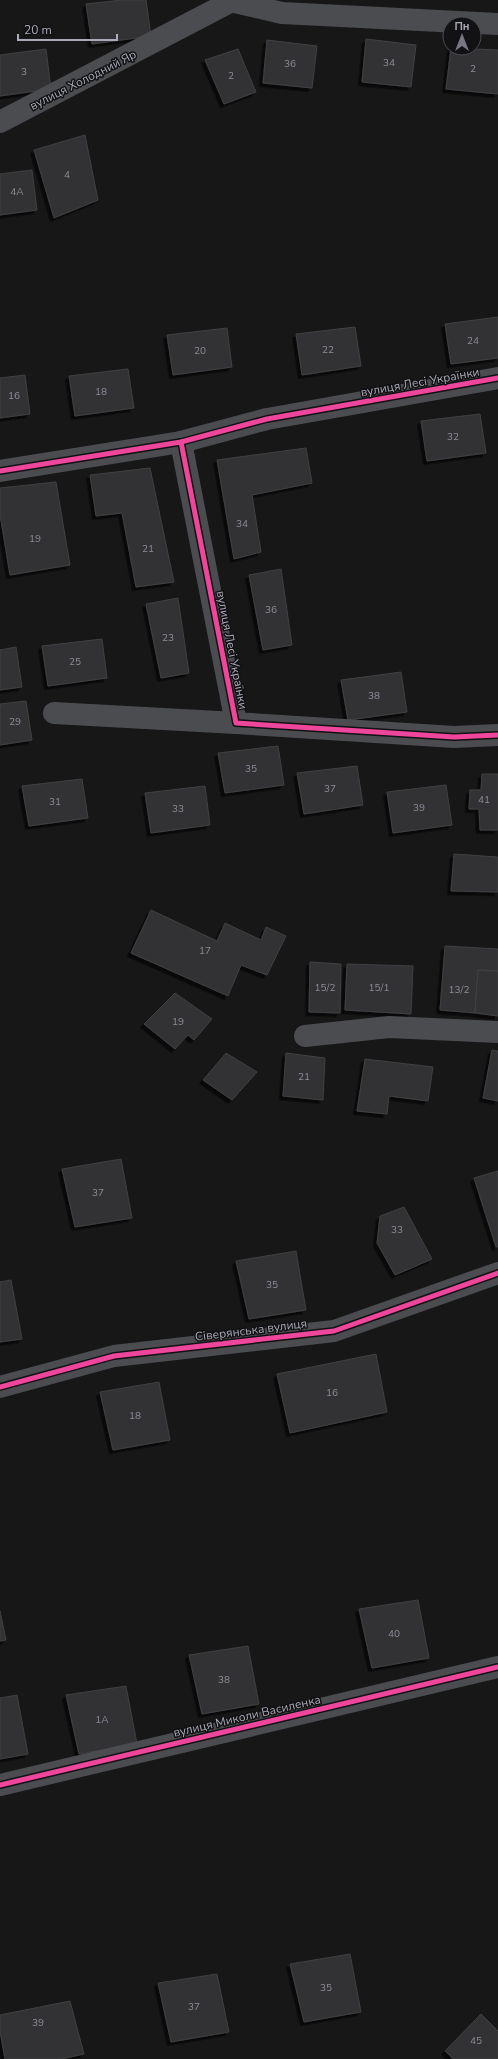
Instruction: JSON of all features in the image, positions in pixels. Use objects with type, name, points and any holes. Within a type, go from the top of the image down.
[{"type":"street","points":[[228,1],[282,13],[498,24]]},
{"type":"street","name":"вулиця Холодний Яр","points":[[0,122],[228,1]]},
{"type":"street","name":"вулиця Лесі Українки","points":[[0,471],[181,442],[267,419],[498,378]]},
{"type":"street","name":"вулиця Лесі Українки","points":[[181,442],[236,723]]},
{"type":"street","name":"вулиця Лесі Українки","points":[[54,713],[454,737],[498,735]]},
{"type":"street","points":[[305,1036],[389,1027],[498,1032]]},
{"type":"street","name":"Сіверянська вулиця","points":[[0,1387],[114,1356],[334,1331],[498,1273]]},
{"type":"street","name":"вулиця Миколи Василенка","points":[[0,1785],[498,1667]]},
{"type":"building","points":[[122,0],[146,0],[151,36],[92,44],[86,4]]},
{"type":"building","points":[[366,39],[416,45],[411,87],[362,82]]},
{"type":"building","points":[[267,40],[317,46],[312,88],[263,83]]},
{"type":"building","points":[[46,49],[51,89],[0,96],[0,55]]},
{"type":"building","points":[[238,49],[256,92],[224,104],[205,60]]},
{"type":"building","points":[[482,49],[498,50],[498,94],[446,89],[450,56],[482,56]]},
{"type":"building","points":[[85,135],[98,200],[54,218],[34,150]]},
{"type":"building","points":[[32,170],[37,210],[0,215],[0,174]]},
{"type":"building","points":[[498,317],[498,358],[451,364],[445,324]]},
{"type":"building","points":[[355,327],[361,366],[302,375],[296,334]]},
{"type":"building","points":[[227,328],[232,367],[173,375],[167,335]]},
{"type":"building","points":[[128,369],[134,408],[75,416],[69,376]]},
{"type":"building","points":[[25,375],[30,414],[0,418],[0,378]]},
{"type":"building","points":[[480,414],[486,453],[427,461],[421,421]]},
{"type":"building","points":[[306,448],[312,483],[252,495],[261,552],[234,559],[217,460]]},
{"type":"building","points":[[150,468],[174,582],[136,587],[122,513],[96,516],[90,475]]},
{"type":"building","points":[[56,482],[70,565],[10,575],[0,514],[0,488]]},
{"type":"building","points":[[281,569],[292,645],[263,650],[249,575]]},
{"type":"building","points":[[178,598],[189,673],[161,678],[146,604]]},
{"type":"building","points":[[102,639],[107,678],[48,686],[42,646]]},
{"type":"building","points":[[16,647],[22,687],[0,690],[0,650]]},
{"type":"building","points":[[401,672],[407,712],[348,720],[341,680]]},
{"type":"building","points":[[26,701],[32,740],[0,745],[0,704]]},
{"type":"building","points":[[278,746],[284,785],[225,793],[218,753]]},
{"type":"building","points":[[357,766],[363,805],[304,814],[297,773]]},
{"type":"building","points":[[482,774],[498,774],[498,830],[480,830],[479,809],[469,809],[470,790],[481,790]]},
{"type":"building","points":[[82,779],[88,818],[29,826],[22,786]]},
{"type":"building","points":[[446,785],[452,825],[393,833],[387,792]]},
{"type":"building","points":[[205,786],[210,825],[151,833],[145,793]]},
{"type":"building","points":[[454,854],[498,857],[498,892],[451,891]]},
{"type":"building","points":[[151,910],[217,941],[225,923],[261,940],[266,927],[286,936],[267,975],[241,965],[228,996],[131,953]]},
{"type":"building","points":[[445,946],[498,949],[498,971],[478,970],[475,1013],[440,1010]]},
{"type":"building","points":[[310,962],[341,964],[340,1013],[309,1012]]},
{"type":"building","points":[[347,964],[413,966],[411,1014],[345,1010]]},
{"type":"building","points":[[478,970],[498,971],[498,1016],[475,1013]]},
{"type":"building","points":[[175,993],[212,1019],[194,1040],[188,1035],[175,1049],[144,1024]]},
{"type":"building","points":[[492,1050],[498,1051],[498,1101],[483,1098]]},
{"type":"building","points":[[226,1053],[257,1072],[232,1100],[203,1080]]},
{"type":"building","points":[[286,1053],[325,1058],[323,1100],[283,1096]]},
{"type":"building","points":[[365,1059],[433,1067],[428,1101],[389,1096],[387,1114],[357,1111]]},
{"type":"building","points":[[121,1159],[132,1218],[75,1227],[62,1169]]},
{"type":"building","points":[[498,1171],[498,1247],[496,1247],[474,1178]]},
{"type":"building","points":[[404,1207],[432,1259],[395,1275],[377,1243],[380,1216]]},
{"type":"building","points":[[296,1251],[306,1310],[249,1319],[236,1261]]},
{"type":"building","points":[[11,1280],[22,1339],[0,1342],[0,1282]]},
{"type":"building","points":[[376,1354],[387,1412],[290,1433],[277,1374]]},
{"type":"building","points":[[159,1382],[170,1440],[113,1450],[100,1392]]},
{"type":"building","points":[[418,1600],[429,1658],[372,1668],[359,1609]]},
{"type":"building","points":[[0,1611],[6,1640],[0,1641]]},
{"type":"building","points":[[248,1646],[259,1704],[202,1714],[189,1655]]},
{"type":"building","points":[[126,1686],[137,1744],[79,1754],[66,1695]]},
{"type":"building","points":[[17,1695],[28,1754],[0,1759],[0,1698]]},
{"type":"building","points":[[350,1954],[361,2012],[304,2022],[290,1964]]},
{"type":"building","points":[[217,1974],[229,2032],[171,2042],[158,1983]]},
{"type":"building","points":[[70,2001],[84,2054],[61,2059],[5,2059],[0,2031],[0,2015]]},
{"type":"building","points":[[481,2014],[498,2031],[498,2059],[453,2059],[445,2051]]},
{"type":"cycle path","points":[[0,471],[181,442],[267,419],[498,378]]},
{"type":"cycle path","points":[[181,442],[236,723],[454,737],[498,735]]},
{"type":"cycle path","points":[[0,1387],[114,1356],[334,1331],[498,1273]]},
{"type":"cycle path","points":[[0,1785],[498,1667]]}]
